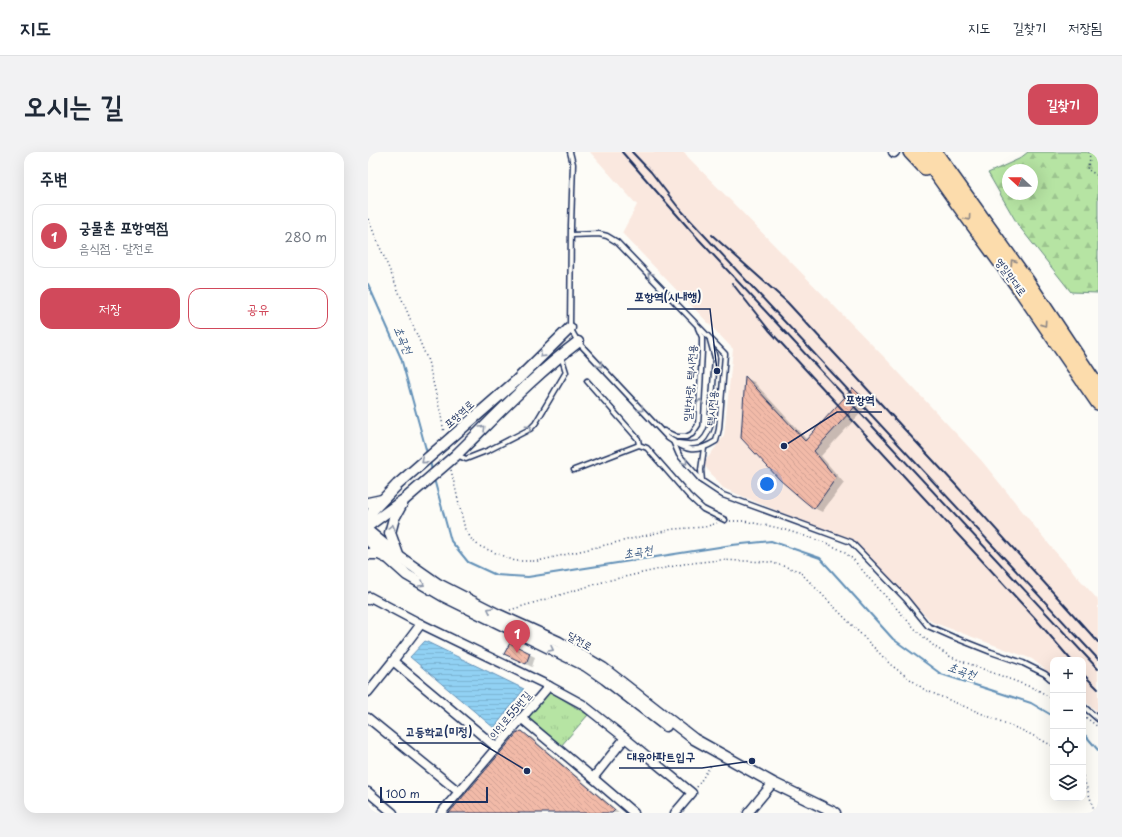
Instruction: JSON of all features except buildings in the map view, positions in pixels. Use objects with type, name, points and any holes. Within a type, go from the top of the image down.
[{"type":"highway","points":[[910,152],[957,203]]},
{"type":"highway","name":"영일만대로","points":[[921,152],[1021,291],[1098,403]]},
{"type":"highway","name":"영일만대로","points":[[935,152],[1028,282],[1098,387]]},
{"type":"highway","points":[[939,152],[946,167]]},
{"type":"street","name":"포항역로","points":[[368,521],[373,510],[397,485],[514,382],[570,328]]},
{"type":"street","points":[[368,526],[404,500],[456,455],[522,389],[561,354],[578,342]]},
{"type":"street","points":[[368,502],[382,500]]},
{"type":"street","points":[[368,554],[379,554],[394,558],[390,533],[394,518],[404,500]]},
{"type":"street","name":"달전로","points":[[368,531],[394,558],[407,575],[443,596],[586,666],[606,679],[688,743],[761,782],[773,783]]},
{"type":"street","name":"달전로","points":[[368,538],[369,541],[394,558],[438,584],[497,614],[559,642],[603,668],[694,739],[773,783],[835,813]]},
{"type":"street","points":[[368,600],[370,597],[582,704],[692,793],[675,813]]},
{"type":"street","points":[[368,692],[421,624]]},
{"type":"street","points":[[393,661],[496,748]]},
{"type":"street","name":"이인로55번길","points":[[441,813],[548,686]]},
{"type":"street","points":[[368,718],[459,792]]},
{"type":"street","points":[[521,718],[634,813]]},
{"type":"street","points":[[593,778],[625,738]]},
{"type":"street","points":[[748,813],[773,783]]},
{"type":"street","points":[[368,792],[393,813]]},
{"type":"lane","points":[[570,152],[573,164],[570,328],[578,342],[674,442],[691,450],[704,448],[700,470],[702,481]]},
{"type":"lane","name":"택시전용","points":[[572,235],[600,234],[618,242],[725,354],[720,429],[716,441],[704,448]]},
{"type":"lane","name":"일반차량, 택시전용","points":[[661,430],[677,437],[686,437],[692,434],[698,424],[702,337],[696,324]]},
{"type":"lane","points":[[674,442],[687,445],[699,443],[707,437],[710,427],[715,358],[710,338]]},
{"type":"lane","points":[[456,455],[466,459],[489,450],[530,429],[535,424],[566,372],[561,354]]},
{"type":"lane","points":[[586,381],[638,439],[639,445]]},
{"type":"lane","points":[[674,442],[679,455],[702,481],[723,495],[851,542],[906,599],[928,626],[991,652],[1024,663],[1045,674],[1050,678]]},
{"type":"lane","points":[[574,470],[639,445],[646,448],[689,496],[703,509],[725,520]]},
{"type":"lane","points":[[1086,709],[1098,719]]},
{"type":"path","points":[[1089,152],[1090,159],[1087,169],[1098,176]]},
{"type":"path","points":[[725,520],[744,521],[779,528],[824,542],[841,550],[853,559],[917,631],[935,647],[951,657],[1036,689],[1050,697]]},
{"type":"path","points":[[497,614],[606,581],[684,564],[719,560],[770,562],[799,571],[891,665],[925,690],[1026,732],[1050,744]]},
{"type":"path","points":[[1086,717],[1098,727]]},
{"type":"path","points":[[692,793],[711,766]]},
{"type":"path","points":[[1086,785],[1095,813]]},
{"type":"shaded area","points":[[590,152],[683,152],[887,360],[981,460],[1052,548],[1098,600],[1098,712],[1086,702],[1086,657],[1050,657],[1050,674],[1032,659],[932,622],[851,542],[723,488],[703,464],[724,436],[733,349],[622,233],[637,205]]},
{"type":"green space","points":[[1028,152],[1098,152],[1098,293],[1071,292],[1018,225],[1004,200],[1038,200],[1038,164],[1008,164],[1019,159]]},
{"type":"green space","points":[[1002,167],[1002,197],[988,173]]},
{"type":"green space","points":[[545,692],[551,692],[588,715],[560,747],[527,720],[527,714]]},
{"type":"water","points":[[425,641],[524,689],[494,728],[410,657]]},
{"type":"waterway","name":"초곡천","points":[[368,284],[401,358],[427,453]]},
{"type":"waterway","name":"초곡천","points":[[430,461],[432,471]]},
{"type":"waterway","name":"초곡천","points":[[434,479],[451,541],[468,562],[496,575],[528,577],[732,545],[771,541],[820,558],[893,639],[941,674],[1031,703],[1050,714]]},
{"type":"waterway","name":"초곡천","points":[[1086,736],[1098,750]]},
{"type":"railway","points":[[622,152],[691,231],[1098,669]]},
{"type":"railway","points":[[632,152],[651,172],[678,207],[1098,659]]},
{"type":"railway","points":[[712,235],[787,302],[1098,642]]},
{"type":"railway","points":[[732,283],[769,330],[1034,617],[1068,657]]},
{"type":"railway","points":[[1086,677],[1098,689]]},
{"type":"place","name":"포항역(시내행)","points":[[717,371]]},
{"type":"place","name":"포항역","points":[[784,446]]},
{"type":"place","name":"궁물촌 포항역점","points":[[517,653]]},
{"type":"place","name":"대유아파트입구","points":[[752,761]]},
{"type":"place","name":"고등학교(미정)","points":[[527,771]]}]
